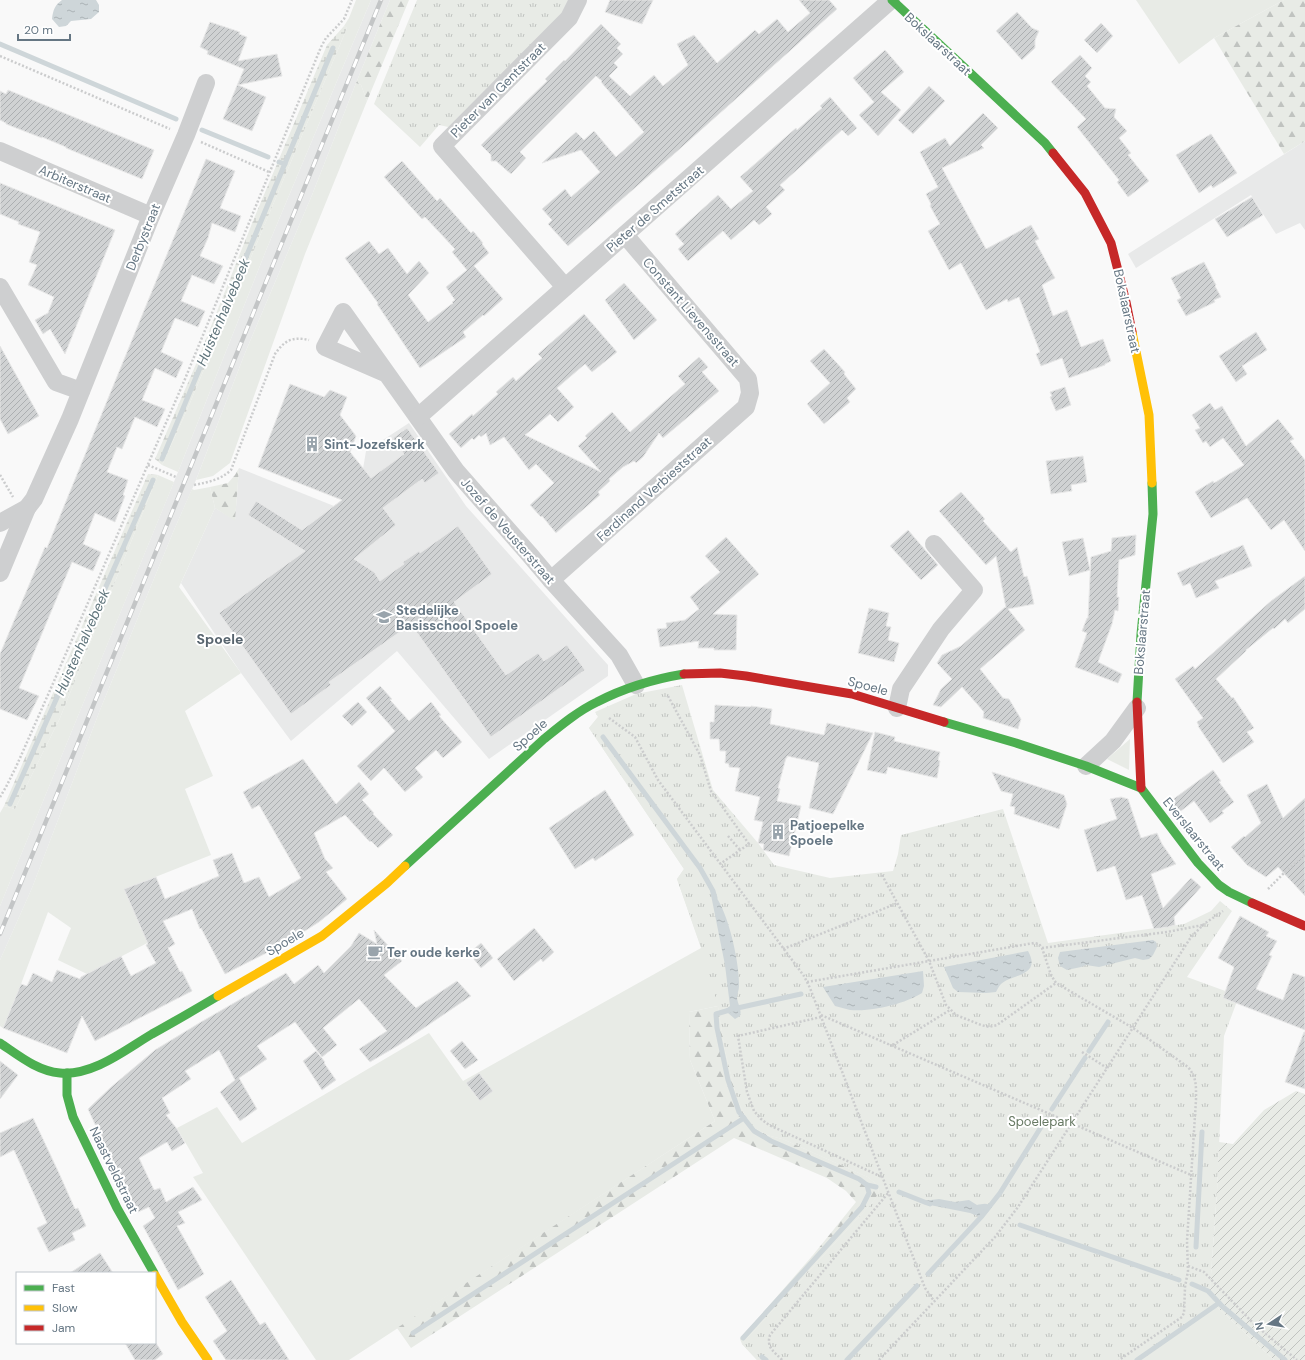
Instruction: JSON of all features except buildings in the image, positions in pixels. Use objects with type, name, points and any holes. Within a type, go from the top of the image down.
[{"type":"street","name":"Pieter van Gentstraat","points":[[565,287],[442,146],[569,18],[578,0]]},
{"type":"street","name":"Pieter de Smetstraat","points":[[418,417],[892,0]]},
{"type":"street","name":"Bokslaarstraat","points":[[892,0],[1045,143],[1085,193],[1111,243],[1126,302],[1149,414],[1153,514],[1141,634],[1137,708],[1141,788]]},
{"type":"street","name":"Derbystraat","points":[[0,523],[24,509],[34,499],[70,419],[151,216],[206,84]]},
{"type":"street","name":"Arbiterstraat","points":[[0,151],[151,216]]},
{"type":"street","name":"Constant Lievensstraat","points":[[624,235],[748,378],[750,393]]},
{"type":"street","points":[[0,287],[56,382],[81,392]]},
{"type":"street","name":"Jozef de Veusterstraat","points":[[325,347],[343,312],[456,471],[619,655],[636,684]]},
{"type":"street","points":[[325,347],[386,373]]},
{"type":"street","name":"Ferdinand Verbieststraat","points":[[551,580],[746,407],[750,393]]},
{"type":"street","name":"Derbystraat","points":[[0,573],[24,509]]},
{"type":"street","points":[[897,708],[901,689],[941,629],[974,590],[934,544]]},
{"type":"street","name":"Spoele","points":[[0,1043],[29,1062],[49,1071],[67,1073],[85,1070],[101,1064],[322,936],[387,883],[549,735],[569,719],[596,702],[636,684],[686,674],[720,673],[852,694],[1016,743],[1086,766]]},
{"type":"street","points":[[1137,708],[1113,741],[1086,766],[1141,788]]},
{"type":"street","name":"Everslaarstraat","points":[[1141,788],[1198,862],[1219,885],[1241,898],[1305,926]]},
{"type":"street","name":"Naastveldstraat","points":[[67,1073],[67,1095],[73,1117],[117,1208],[154,1272]]},
{"type":"street","name":"Naastveldstraat","points":[[156,1276],[182,1322],[208,1360]]},
{"type":"path","points":[[0,797],[16,767],[185,379],[321,46],[326,38],[344,19],[352,0]]},
{"type":"path","points":[[0,56],[269,172]]},
{"type":"path","points":[[194,485],[218,480],[231,470],[274,354],[281,344],[291,339],[303,338],[325,347]]},
{"type":"path","points":[[148,464],[176,477]]},
{"type":"path","points":[[0,475],[24,509]]},
{"type":"path","points":[[658,679],[700,755],[711,791],[749,844],[720,864]]},
{"type":"path","points":[[596,702],[601,713],[635,737],[658,780],[807,982],[926,1288],[934,1301]]},
{"type":"path","points":[[728,836],[740,850]]},
{"type":"path","points":[[1253,903],[1305,855]]},
{"type":"path","points":[[882,875],[928,961],[946,1005],[956,1015],[989,1027],[997,1025],[1056,983]]},
{"type":"path","points":[[879,1360],[995,1237],[1006,1223],[1018,1207],[1108,1068],[1191,937],[1204,924],[1241,898]]},
{"type":"path","points":[[783,949],[898,903]]},
{"type":"path","points":[[1042,948],[1167,932],[1204,924]]},
{"type":"path","points":[[807,982],[1029,943],[1039,944],[1042,948],[1051,975],[1056,983],[1133,1028],[1188,1067],[1194,1074],[1196,1082],[1196,1100],[1191,1175],[1188,1266],[1184,1313],[1182,1317],[1119,1360]]},
{"type":"path","points":[[892,1046],[950,1010]]},
{"type":"path","points":[[883,1177],[769,1125],[761,1119],[754,1111],[747,1092],[738,1036],[821,1016],[1191,1175]]},
{"type":"path","points":[[1082,1052],[1108,1068]]},
{"type":"path","points":[[782,1360],[770,1348],[768,1341],[770,1335],[888,1192]]},
{"type":"path","points":[[1188,1266],[1204,1272],[1254,1324],[1297,1360]]},
{"type":"shaded area","points":[[371,0],[390,0],[312,195],[245,353],[194,485],[100,710],[32,888],[0,960],[0,906],[178,472],[267,248]]},
{"type":"shaded area","points":[[1305,141],[1305,230],[1300,223],[1276,234],[1251,195],[1136,268],[1128,254]]},
{"type":"shaded area","name":"Stedelijke Basisschool Spoele","points":[[409,423],[466,506],[608,665],[608,676],[489,759],[397,651],[291,741],[241,673],[181,583],[215,508],[235,520],[239,468],[334,506],[360,487],[366,451]]},
{"type":"green space","points":[[356,0],[371,0],[267,248],[178,472],[162,465],[187,410],[347,28],[344,26]]},
{"type":"green space","points":[[390,0],[409,0],[367,101],[361,85],[356,83]]},
{"type":"green space","points":[[417,0],[569,0],[563,16],[453,128],[439,125],[420,147],[374,104]]},
{"type":"green space","points":[[1136,0],[1284,0],[1214,38],[1179,64]]},
{"type":"green space","points":[[1284,0],[1305,0],[1305,141],[1284,154],[1214,38]]},
{"type":"green space","points":[[344,26],[347,28],[187,410],[162,465],[155,459],[196,364],[253,221],[327,45]]},
{"type":"green space","points":[[356,83],[361,85],[367,101],[305,254],[230,463],[213,476],[196,480],[245,353],[312,195]]},
{"type":"green space","points":[[239,468],[235,521],[215,508],[210,487],[228,483]]},
{"type":"green space","points":[[148,474],[158,475],[60,718],[15,809],[4,806]]},
{"type":"green space","points":[[158,475],[174,482],[0,906],[0,813],[4,806],[15,809],[60,718]]},
{"type":"green space","points":[[210,487],[215,508],[179,587],[241,673],[185,711],[213,776],[185,789],[211,855],[125,889],[141,929],[154,925],[159,937],[87,974],[58,960],[71,928],[48,912],[3,1028],[0,1026],[0,960],[32,888],[100,710],[192,489],[194,490]]},
{"type":"green space","name":"Spoelepark","points":[[682,685],[713,790],[758,843],[774,865],[830,878],[893,871],[901,835],[1003,809],[1048,943],[1184,924],[1211,911],[1220,901],[1232,911],[1187,977],[1239,996],[1224,1036],[1217,1191],[1210,1289],[1216,1306],[1141,1360],[757,1360],[742,1344],[873,1202],[879,1191],[875,1183],[868,1177],[783,1139],[767,1135],[750,1125],[737,1099],[725,1050],[718,1006],[701,947],[677,879],[684,869],[589,728],[598,717],[595,712],[636,694]]},
{"type":"green space","points":[[598,717],[632,740],[654,782],[784,957],[781,960],[786,967],[790,964],[803,984],[738,1000],[738,975],[731,934],[722,907],[717,897],[711,890],[725,965],[730,1006],[726,1009],[735,1019],[734,1042],[743,1092],[752,1112],[773,1130],[875,1176],[881,1184],[883,1195],[766,1336],[768,1346],[779,1360],[757,1360],[742,1344],[873,1202],[879,1191],[875,1183],[868,1177],[783,1139],[767,1135],[750,1125],[737,1099],[725,1050],[718,1006],[689,1012],[690,1060],[715,1121],[349,1360],[316,1360],[193,1177],[203,1173],[177,1128],[217,1107],[242,1143],[429,1033],[463,1081],[701,948],[677,879],[684,869],[589,728]]},
{"type":"green space","points":[[1130,739],[1129,770],[1107,759]]},
{"type":"green space","points":[[718,1006],[725,1050],[737,1099],[750,1125],[767,1135],[783,1139],[868,1177],[875,1183],[879,1191],[873,1202],[742,1344],[740,1339],[813,1255],[856,1202],[846,1191],[827,1178],[734,1138],[411,1348],[397,1328],[715,1121],[690,1060],[689,1012]]},
{"type":"green space","points":[[1296,1091],[1305,1094],[1305,1360],[1274,1360],[1216,1306],[1210,1289],[1219,1142],[1233,1144],[1264,1110]]},
{"type":"green space","points":[[1206,1275],[1211,1280],[1210,1289],[1216,1306],[1274,1360],[1123,1360]]},
{"type":"water","points":[[62,0],[96,0],[99,5],[99,12],[91,19],[71,21],[66,26],[59,27],[52,19],[55,8]]},
{"type":"water","points":[[710,890],[722,907],[735,949],[739,976],[737,998],[741,1011],[740,1016],[735,1019],[726,1009],[730,1006],[725,965]]},
{"type":"water","points":[[1153,940],[1156,942],[1157,947],[1149,959],[1143,960],[1135,958],[1099,967],[1086,965],[1067,970],[1060,966],[1058,958],[1060,952]]},
{"type":"water","points":[[1028,951],[1031,959],[1029,970],[1001,984],[996,992],[958,992],[953,988],[944,967]]},
{"type":"water","points":[[923,971],[924,986],[922,993],[897,1004],[867,1010],[850,1010],[835,1006],[823,987]]},
{"type":"water","points":[[939,1199],[955,1202],[969,1200],[977,1205],[987,1204],[992,1207],[983,1218],[970,1213],[925,1204],[923,1201]]},
{"type":"waterway","name":"Huistenhalvebeek","points":[[0,44],[176,119]]},
{"type":"waterway","name":"Huistenhalvebeek","points":[[162,459],[333,48]]},
{"type":"waterway","name":"Huistenhalvebeek","points":[[202,130],[268,157]]},
{"type":"waterway","name":"Huistenhalvebeek","points":[[279,162],[285,164]]},
{"type":"waterway","name":"Huistenhalvebeek","points":[[10,804],[153,480]]},
{"type":"waterway","points":[[603,737],[700,868],[713,891],[715,898]]},
{"type":"waterway","points":[[743,1338],[862,1207],[869,1193],[867,1185],[859,1179],[771,1141],[754,1131],[739,1112],[728,1080],[717,1028],[716,1014],[801,994]]},
{"type":"waterway","points":[[1089,1051],[1108,1022]]},
{"type":"waterway","points":[[1052,1109],[1085,1058]]},
{"type":"waterway","points":[[413,1333],[744,1118]]},
{"type":"waterway","points":[[928,1274],[982,1216],[1000,1193],[1046,1119]]},
{"type":"waterway","points":[[1196,1247],[1202,1132]]},
{"type":"waterway","points":[[867,1185],[876,1187]]},
{"type":"waterway","points":[[899,1192],[930,1204]]},
{"type":"waterway","points":[[1020,1225],[1179,1280]]},
{"type":"waterway","points":[[1192,1284],[1208,1291],[1222,1306],[1285,1360]]},
{"type":"waterway","points":[[847,1360],[917,1286]]},
{"type":"waterway","points":[[1137,1360],[1219,1303]]},
{"type":"waterway","points":[[762,1357],[766,1360]]},
{"type":"railway","points":[[0,934],[381,0]]},
{"type":"traffic: fast","points":[[892,0],[1045,143],[1053,153]]},
{"type":"traffic: fast","points":[[1137,702],[1141,634],[1153,514],[1152,483]]},
{"type":"traffic: fast","points":[[405,866],[544,739],[576,714],[597,702],[628,688],[650,681],[684,674]]},
{"type":"traffic: fast","points":[[944,722],[1016,743],[1086,766],[1141,788],[1198,863],[1219,885],[1229,892],[1252,903]]},
{"type":"traffic: fast","points":[[0,1043],[28,1062],[43,1069],[52,1072],[72,1073],[108,1061],[218,996]]},
{"type":"traffic: fast","points":[[67,1073],[67,1095],[73,1117],[117,1208],[153,1272]]},
{"type":"traffic: slow","points":[[1132,332],[1149,415],[1152,483]]},
{"type":"traffic: slow","points":[[218,996],[322,936],[387,883],[405,866]]},
{"type":"traffic: slow","points":[[156,1277],[182,1322],[208,1360]]},
{"type":"traffic: jam","points":[[1053,153],[1085,193],[1111,243],[1132,332]]},
{"type":"traffic: jam","points":[[684,674],[720,673],[746,676],[852,694],[944,722]]},
{"type":"traffic: jam","points":[[1137,702],[1141,788]]},
{"type":"traffic: jam","points":[[1252,903],[1305,926]]},
{"type":"place","name":"Sint-Jozefskerk","points":[[312,444]]},
{"type":"place","name":"Stedelijke Basisschool Spoele","points":[[384,617]]},
{"type":"place","name":"Patjoepelke Spoele","points":[[778,832]]},
{"type":"place","name":"Ter oude kerke","points":[[375,952]]},
{"type":"district","name":"Spoele","points":[[220,639]]}]
